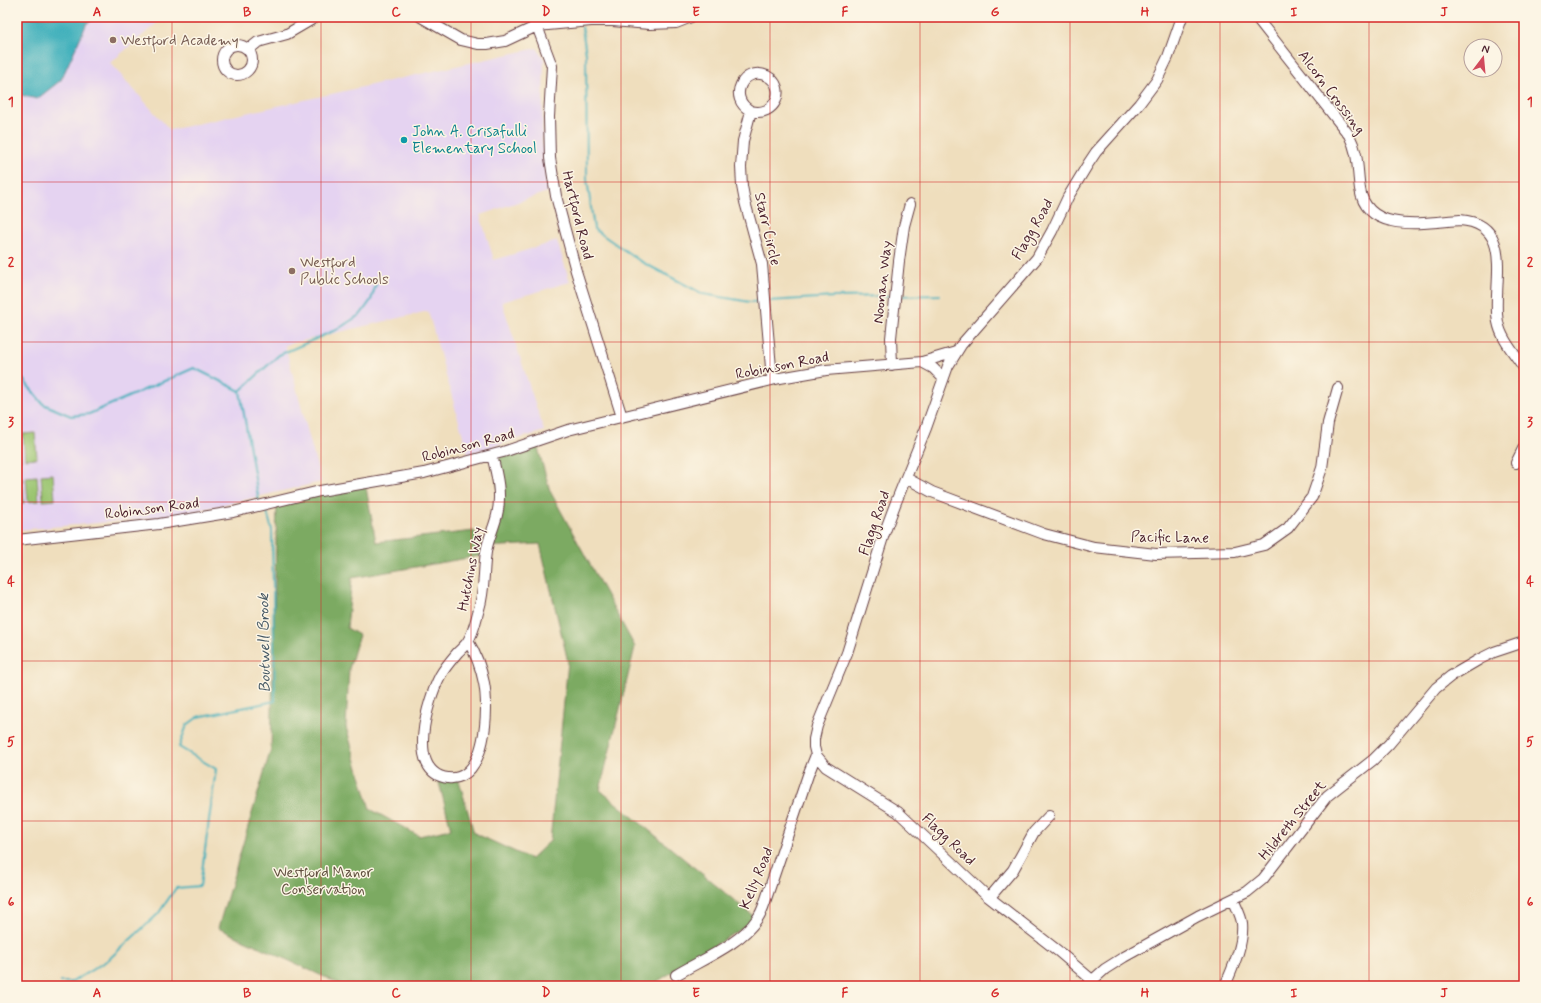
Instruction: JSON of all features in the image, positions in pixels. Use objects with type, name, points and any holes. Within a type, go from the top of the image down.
[{"type":"street","points":[[248,50],[258,42],[287,34],[316,17]]},
{"type":"street","points":[[421,17],[452,36],[478,44],[505,41],[538,26],[591,21],[676,24],[691,17]]},
{"type":"street","name":"Hartford Road","points":[[531,17],[538,26],[552,66],[550,158],[556,196],[580,284],[622,418]]},
{"type":"street","name":"Flagg Road","points":[[1089,983],[1058,951],[990,897],[909,821],[886,804],[826,766],[816,755],[814,747],[817,726],[847,653],[884,534],[926,428],[948,366],[956,352],[1037,258],[1068,197],[1096,152],[1139,104],[1157,80],[1168,56],[1182,17]]},
{"type":"street","name":"Alcorn Crossing","points":[[1256,17],[1349,135],[1357,155],[1361,194],[1364,201],[1372,211],[1382,218],[1398,223],[1460,220],[1469,221],[1481,227],[1492,237],[1496,246],[1498,261],[1498,320],[1501,332],[1520,355],[1524,368]]},
{"type":"street","name":"Starr Circle","points":[[750,111],[743,142],[741,167],[742,186],[762,264],[772,380]]},
{"type":"street","name":"Noonan Way","points":[[892,365],[891,338],[895,296],[904,226],[910,204]]},
{"type":"street","name":"Robinson Road","points":[[17,540],[196,519],[355,484],[424,473],[492,455],[568,430],[772,380],[806,373],[922,362],[956,352]]},
{"type":"street","points":[[922,362],[933,368],[943,378]]},
{"type":"street","name":"Pacific Lane","points":[[906,478],[932,492],[1044,534],[1094,547],[1156,554],[1235,552],[1264,545],[1288,528],[1312,497],[1322,468],[1328,423],[1338,388]]},
{"type":"street","points":[[1516,463],[1524,447]]},
{"type":"street","name":"Hutchins Way","points":[[468,641],[478,661],[484,683],[486,698],[486,724],[479,752],[471,769],[463,775],[447,778],[433,772],[427,763],[424,753],[424,728],[429,702],[441,675],[468,641],[482,601],[486,547],[498,508],[498,482],[492,455]]},
{"type":"street","name":"Hildreth Street","points":[[1089,983],[1105,969],[1124,957],[1198,916],[1247,892],[1263,879],[1327,796],[1373,760],[1389,744],[1436,688],[1451,676],[1480,659],[1494,652],[1524,642]]},
{"type":"street","name":"Kelly Road","points":[[676,975],[716,953],[748,930],[757,919],[765,902],[808,774],[816,755]]},
{"type":"street","points":[[990,897],[1013,870],[1034,832],[1049,816]]},
{"type":"street","points":[[1225,986],[1238,953],[1241,937],[1242,922],[1233,899]]},
{"type":"shaded area","name":"Westford Public Schools","points":[[17,17],[164,17],[110,63],[170,130],[537,48],[544,59],[542,140],[547,192],[480,215],[494,260],[557,241],[570,282],[502,302],[544,431],[468,454],[428,311],[285,345],[321,482],[186,513],[143,519],[17,530]]},
{"type":"green space","points":[[35,433],[37,458],[25,459],[23,434]]},
{"type":"green space","points":[[17,435],[21,460],[17,461]]},
{"type":"green space","name":"Westford Manor Conservation","points":[[536,441],[550,491],[635,647],[600,790],[757,919],[650,986],[344,986],[218,928],[271,749],[277,501],[365,482],[376,542],[474,531],[485,555],[352,578],[347,628],[359,635],[349,669],[346,727],[370,809],[419,836],[451,829],[437,775],[458,777],[474,833],[531,859],[550,841],[568,662],[540,544],[486,547],[499,495],[492,455]]},
{"type":"green space","points":[[53,474],[55,500],[43,501],[41,475]]},
{"type":"green space","points":[[37,476],[39,501],[28,502],[26,477]]},
{"type":"green space","points":[[22,477],[24,503],[17,503],[17,478]]},
{"type":"water","points":[[17,17],[99,17],[87,23],[61,80],[37,99],[17,94]]},
{"type":"waterway","points":[[582,27],[586,54],[587,179],[594,229],[640,261],[703,294],[750,302],[761,301]]},
{"type":"waterway","points":[[240,391],[279,355],[338,329],[361,314],[371,300],[376,284]]},
{"type":"waterway","points":[[898,296],[940,295]]},
{"type":"waterway","points":[[768,301],[835,297],[891,296]]},
{"type":"waterway","name":"Boutwell Brook","points":[[17,372],[43,404],[71,416],[89,414],[194,368],[240,391],[259,502]]},
{"type":"waterway","name":"Boutwell Brook","points":[[60,982],[72,982],[108,960],[158,914],[176,888],[200,886],[216,769],[179,747],[187,725],[198,717],[275,701],[272,530],[267,512],[264,508]]},
{"type":"place","name":"Westford Academy","points":[[113,40]]},
{"type":"place","name":"John A. Crisafulli Elementary School","points":[[404,140]]},
{"type":"place","name":"Westford Public Schools","points":[[292,271]]}]
